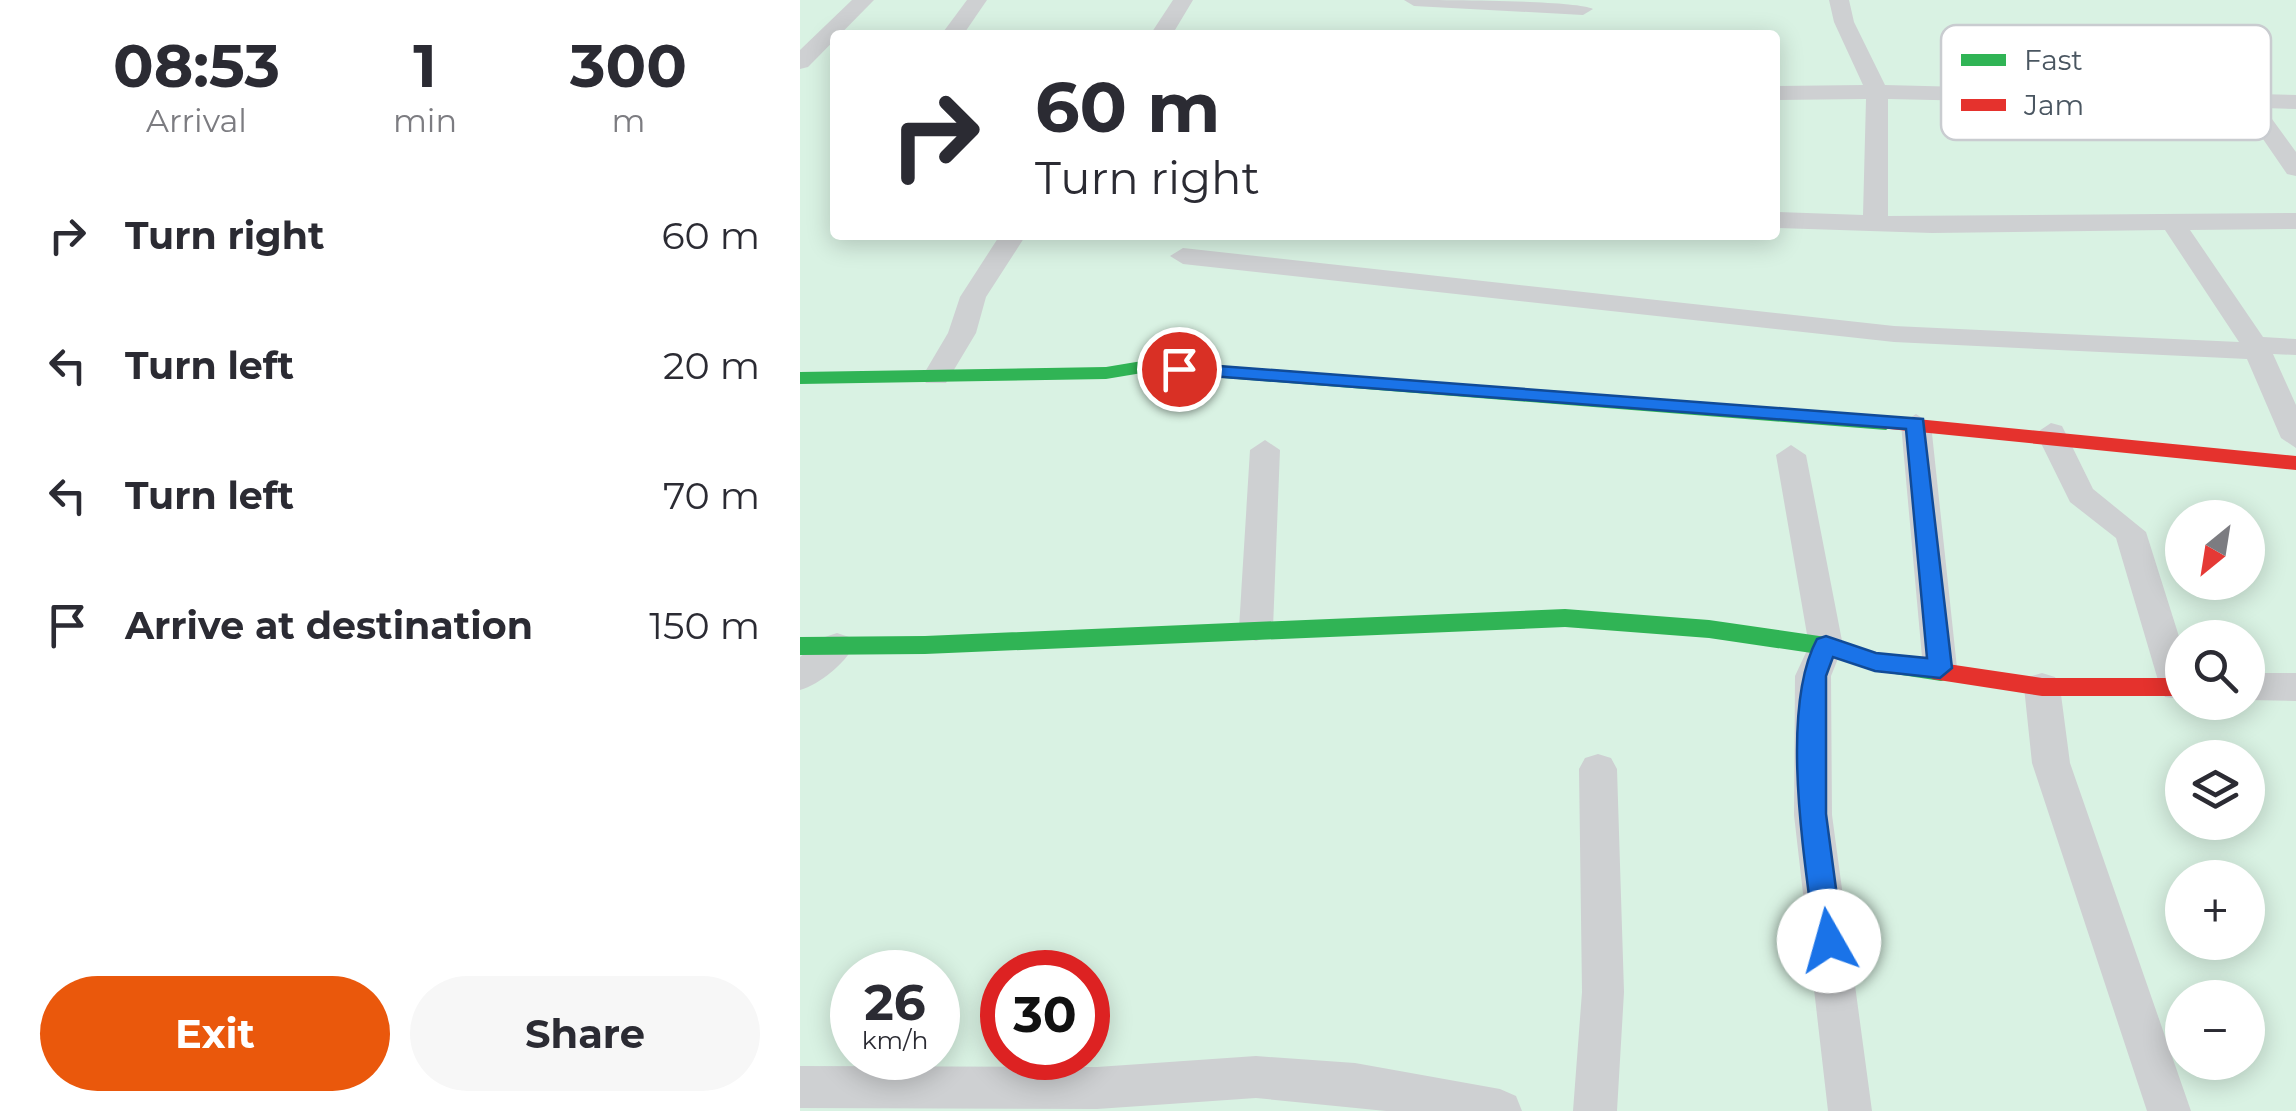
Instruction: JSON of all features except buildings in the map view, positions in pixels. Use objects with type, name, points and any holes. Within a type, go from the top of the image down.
[{"type":"street","points":[[833,30],[864,0]]},
{"type":"street","points":[[956,30],[977,0]]},
{"type":"street","points":[[1164,30],[1183,0]]},
{"type":"street","points":[[1414,0],[1585,4],[1577,30]]},
{"type":"street","points":[[1839,0],[1877,92],[1875,223]]},
{"type":"street","points":[[803,59],[830,33]]},
{"type":"street","points":[[803,59],[830,57]]},
{"type":"street","points":[[1780,93],[1941,94]]},
{"type":"street","points":[[2271,103],[2296,102]]},
{"type":"street","points":[[2271,134],[2296,169]]},
{"type":"street","points":[[1780,220],[2296,221]]},
{"type":"street","points":[[2171,220],[2257,348],[2296,438]]},
{"type":"street","points":[[936,377],[962,332],[973,297],[1010,240]]},
{"type":"street","points":[[1183,256],[1894,334],[2296,347]]},
{"type":"street","points":[[800,378],[1106,373],[1148,366],[1509,397],[1643,401],[2051,434],[2296,463]]},
{"type":"street","points":[[1916,424],[1940,668]]},
{"type":"street","points":[[2051,434],[2081,496],[2130,532],[2165,640]]},
{"type":"street","points":[[1256,628],[1265,450]]},
{"type":"street","points":[[1791,455],[1826,646],[1814,676],[1813,814],[1850,1111]]},
{"type":"street","points":[[800,646],[1566,618],[1709,629],[1826,646],[1875,662],[1940,668],[2042,687],[2165,687]]},
{"type":"street","points":[[800,677],[837,646]]},
{"type":"street","points":[[2042,687],[2051,763],[2169,1111]]},
{"type":"street","points":[[2265,687],[2296,687]]},
{"type":"street","points":[[1595,1111],[1603,992],[1598,768]]},
{"type":"street","points":[[800,1087],[1096,1088],[1256,1078],[1355,1084],[1500,1111]]},
{"type":"green space","points":[[800,0],[2296,0],[2296,1111],[800,1111]]},
{"type":"traffic: fast","points":[[800,378],[1106,373],[1148,366],[1886,423]]},
{"type":"traffic: fast","points":[[800,646],[925,645],[1565,618],[1709,629],[1826,646],[1875,662],[1941,672]]},
{"type":"traffic: jam","points":[[1886,423],[2296,463]]},
{"type":"traffic: jam","points":[[1941,672],[2042,687],[2165,687]]},
{"type":"route","points":[[1179,369],[1509,397],[1643,401],[1855,422],[1916,424],[1940,668],[1875,662],[1826,646],[1814,676],[1813,814],[1829,941]]}]
